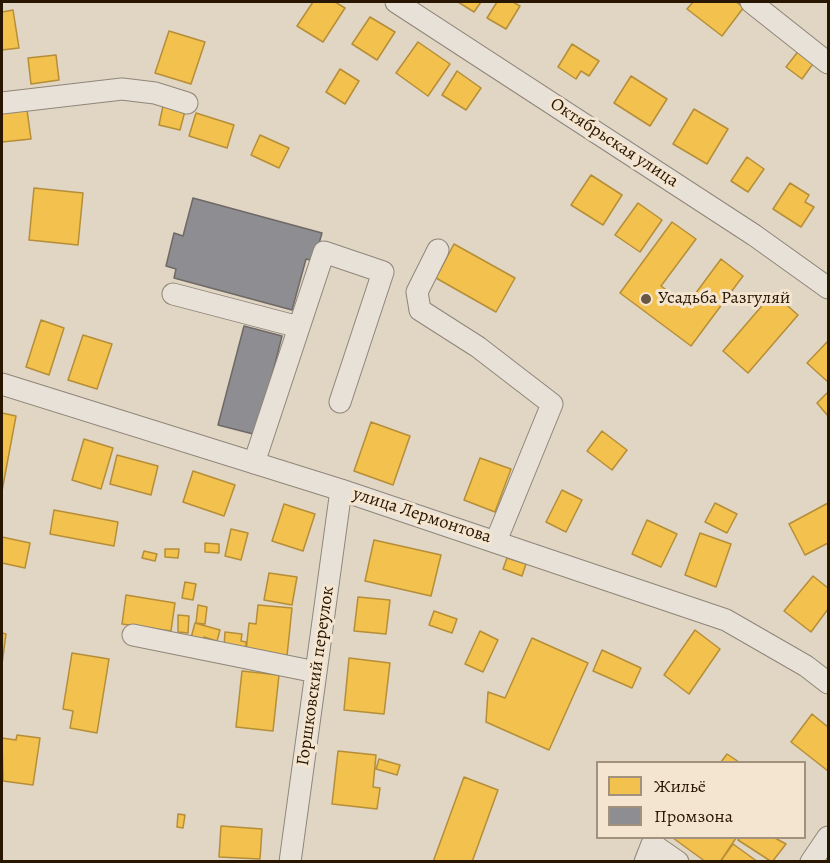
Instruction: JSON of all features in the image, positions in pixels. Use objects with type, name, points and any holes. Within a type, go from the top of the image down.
[{"type":"street","name":"Октябрьская улица","points":[[396,2],[744,228],[828,288]]},
{"type":"street","points":[[751,2],[828,63]]},
{"type":"street","points":[[2,103],[122,89],[155,93],[187,103]]},
{"type":"street","points":[[438,250],[417,292],[420,310],[478,347],[552,404],[496,541]]},
{"type":"street","points":[[254,463],[324,252],[383,272],[340,402]]},
{"type":"street","points":[[173,294],[299,327]]},
{"type":"street","name":"улица Лермонтова","points":[[2,384],[341,490],[726,620],[806,666],[828,683]]},
{"type":"street","name":"Горшковский переулок","points":[[290,861],[341,490]]},
{"type":"street","points":[[133,635],[316,672]]},
{"type":"street","points":[[812,861],[828,837]]},
{"type":"street","points":[[645,861],[652,844],[678,861]]},
{"type":"building: Жильё","points":[[313,2],[335,2],[345,8],[323,42],[297,26]]},
{"type":"building: Жильё","points":[[458,2],[481,2],[474,12]]},
{"type":"building: Жильё","points":[[497,2],[513,2],[520,6],[506,29],[487,18]]},
{"type":"building: Жильё","points":[[693,2],[736,2],[744,7],[722,36],[687,9]]},
{"type":"building: Жильё","points":[[13,10],[19,48],[2,50],[2,12]]},
{"type":"building: Жильё","points":[[370,17],[395,32],[377,60],[352,44]]},
{"type":"building: Жильё","points":[[169,31],[205,42],[191,84],[155,73]]},
{"type":"building: Жильё","points":[[418,42],[450,64],[428,96],[396,73]]},
{"type":"building: Жильё","points":[[572,44],[599,61],[589,76],[581,71],[576,79],[558,67]]},
{"type":"building: Жильё","points":[[800,49],[815,61],[802,79],[786,67]]},
{"type":"building: Жильё","points":[[56,55],[59,80],[31,84],[28,58]]},
{"type":"building: Жильё","points":[[340,69],[359,81],[345,104],[326,92]]},
{"type":"building: Жильё","points":[[457,71],[481,88],[466,110],[442,95]]},
{"type":"building: Жильё","points":[[631,76],[667,99],[650,126],[614,103]]},
{"type":"building: Жильё","points":[[163,106],[185,111],[180,130],[159,125]]},
{"type":"building: Жильё","points":[[694,109],[728,129],[707,164],[673,144]]},
{"type":"building: Жильё","points":[[27,110],[31,139],[2,142],[2,113]]},
{"type":"building: Жильё","points":[[196,113],[234,125],[227,148],[189,136]]},
{"type":"building: Жильё","points":[[260,135],[289,148],[279,168],[251,155]]},
{"type":"building: Жильё","points":[[747,157],[764,169],[748,192],[731,181]]},
{"type":"building: Жильё","points":[[591,175],[622,195],[603,225],[571,205]]},
{"type":"building: Жильё","points":[[790,183],[809,195],[805,202],[814,207],[801,227],[773,209]]},
{"type":"building: Жильё","points":[[34,188],[83,193],[78,245],[29,240]]},
{"type":"building: Жильё","points":[[638,203],[662,220],[640,252],[615,235]]},
{"type":"building: Жильё","points":[[672,222],[696,239],[661,286],[687,305],[721,259],[743,276],[691,346],[620,293]]},
{"type":"building: Жильё","points":[[454,244],[515,278],[496,312],[436,278]]},
{"type":"building: Жильё","points":[[773,293],[798,315],[748,373],[723,351]]},
{"type":"building: Жильё","points":[[41,320],[64,328],[49,375],[26,367]]},
{"type":"building: Жильё","points":[[83,335],[112,344],[97,389],[68,380]]},
{"type":"building: Жильё","points":[[827,342],[828,344],[828,382],[807,363]]},
{"type":"building: Жильё","points":[[828,392],[828,416],[817,403]]},
{"type":"building: Жильё","points":[[2,413],[16,416],[2,491]]},
{"type":"building: Жильё","points":[[371,422],[410,436],[393,485],[354,471]]},
{"type":"building: Жильё","points":[[602,431],[627,450],[612,470],[587,451]]},
{"type":"building: Жильё","points":[[84,439],[113,448],[101,489],[72,480]]},
{"type":"building: Жильё","points":[[117,455],[158,466],[151,495],[110,484]]},
{"type":"building: Жильё","points":[[480,458],[511,469],[495,512],[464,500]]},
{"type":"building: Жильё","points":[[193,471],[235,485],[224,516],[183,502]]},
{"type":"building: Жильё","points":[[562,490],[582,500],[566,532],[546,522]]},
{"type":"building: Жильё","points":[[715,503],[737,514],[727,533],[705,522]]},
{"type":"building: Жильё","points":[[828,503],[828,543],[805,555],[789,524]]},
{"type":"building: Жильё","points":[[284,504],[315,514],[303,551],[272,541]]},
{"type":"building: Жильё","points":[[54,510],[118,522],[114,546],[50,534]]},
{"type":"building: Жильё","points":[[647,520],[677,534],[661,567],[632,554]]},
{"type":"building: Жильё","points":[[231,529],[248,533],[241,560],[225,556]]},
{"type":"building: Жильё","points":[[700,533],[731,544],[716,587],[685,575]]},
{"type":"building: Жильё","points":[[2,537],[30,543],[25,568],[2,563]]},
{"type":"building: Жильё","points":[[374,540],[441,555],[431,596],[365,581]]},
{"type":"building: Жильё","points":[[205,543],[219,544],[219,553],[205,552]]},
{"type":"building: Жильё","points":[[165,549],[179,549],[178,558],[165,557]]},
{"type":"building: Жильё","points":[[144,551],[157,554],[155,561],[142,558]]},
{"type":"building: Жильё","points":[[507,558],[526,564],[522,576],[503,569]]},
{"type":"building: Жильё","points":[[269,573],[297,577],[292,605],[264,600]]},
{"type":"building: Жильё","points":[[813,576],[828,588],[828,609],[811,632],[784,611]]},
{"type":"building: Жильё","points":[[185,582],[196,584],[193,600],[182,598]]},
{"type":"building: Жильё","points":[[126,595],[175,603],[171,631],[122,624]]},
{"type":"building: Жильё","points":[[358,597],[390,600],[386,634],[354,631]]},
{"type":"building: Жильё","points":[[198,605],[207,607],[205,624],[196,623]]},
{"type":"building: Жильё","points":[[258,605],[292,608],[287,656],[246,651],[249,623],[256,624]]},
{"type":"building: Жильё","points":[[434,611],[457,619],[452,633],[429,625]]},
{"type":"building: Жильё","points":[[178,615],[189,616],[188,633],[178,632]]},
{"type":"building: Жильё","points":[[195,623],[220,630],[217,641],[204,637],[202,641],[191,638]]},
{"type":"building: Жильё","points":[[695,630],[720,649],[689,694],[664,675]]},
{"type":"building: Жильё","points":[[480,631],[498,640],[483,672],[465,664]]},
{"type":"building: Жильё","points":[[225,632],[242,634],[241,641],[246,642],[246,649],[224,647]]},
{"type":"building: Жильё","points":[[2,633],[6,634],[2,664]]},
{"type":"building: Жильё","points":[[532,638],[588,663],[549,750],[486,722],[488,692],[505,698]]},
{"type":"building: Жильё","points":[[602,650],[641,668],[632,688],[593,671]]},
{"type":"building: Жильё","points":[[72,653],[109,659],[97,733],[70,728],[73,711],[63,709]]},
{"type":"building: Жильё","points":[[349,658],[390,663],[384,714],[344,710]]},
{"type":"building: Жильё","points":[[242,671],[279,675],[273,731],[236,727]]},
{"type":"building: Жильё","points":[[812,714],[828,727],[828,771],[791,742]]},
{"type":"building: Жильё","points":[[17,735],[40,738],[33,785],[3,781],[2,738],[16,740]]},
{"type":"building: Жильё","points":[[338,751],[376,755],[373,787],[380,788],[377,809],[332,804]]},
{"type":"building: Жильё","points":[[727,754],[738,761],[722,761]]},
{"type":"building: Жильё","points":[[379,759],[400,765],[397,775],[376,769]]},
{"type":"building: Жильё","points":[[464,777],[498,790],[472,862],[433,862]]},
{"type":"building: Жильё","points":[[178,814],[185,815],[183,828],[177,827]]},
{"type":"building: Жильё","points":[[221,826],[262,829],[260,859],[219,857]]},
{"type":"building: Жильё","points":[[674,839],[735,839],[720,862],[706,862]]},
{"type":"building: Жильё","points":[[777,839],[786,844],[772,862],[738,840]]},
{"type":"building: Жильё","points":[[733,844],[758,862],[720,862]]},
{"type":"building: Промзона","points":[[193,198],[322,233],[314,261],[306,259],[292,310],[174,278],[176,269],[166,266],[174,233],[183,236]]},
{"type":"building: Промзона","points":[[244,326],[282,336],[257,435],[218,425]]},
{"type":"place","name":"Усадьба Разгуляй","points":[[646,299]]}]
